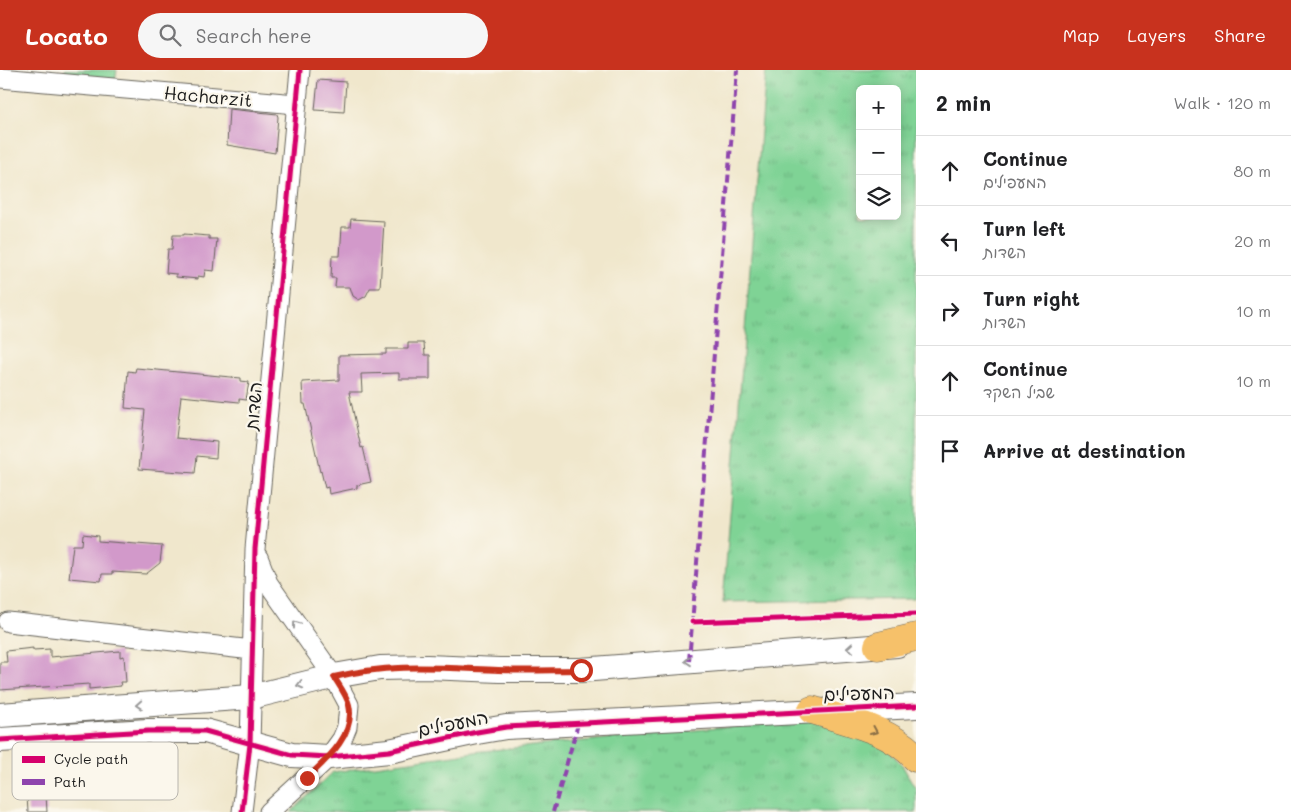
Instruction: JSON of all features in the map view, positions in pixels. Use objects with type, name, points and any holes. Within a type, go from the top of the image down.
[{"type":"highway","points":[[878,646],[916,637]]},
{"type":"highway","points":[[812,710],[868,728],[893,739],[916,758]]},
{"type":"street","name":"השדות","points":[[242,812],[250,744],[255,549],[300,70]]},
{"type":"street","name":"Hacharzit","points":[[0,78],[296,104]]},
{"type":"street","name":"השדות","points":[[255,549],[268,583],[334,677],[349,705],[347,727],[342,739],[329,757],[269,812]]},
{"type":"street","points":[[8,622],[252,650]]},
{"type":"street","points":[[0,714],[251,697],[380,668],[581,670],[916,644]]},
{"type":"street","name":"המעפילים","points":[[0,740],[148,731],[205,731],[292,755],[329,757],[389,751],[477,732],[506,728],[812,710],[916,706]]},
{"type":"green space","points":[[65,70],[117,70],[115,82],[64,79]]},
{"type":"green space","points":[[766,70],[916,70],[916,598],[723,602]]},
{"type":"green space","points":[[809,719],[883,744],[902,765],[916,789],[916,812],[291,812],[333,772],[482,751]]},
{"type":"building","points":[[318,80],[346,82],[344,112],[315,110]]},
{"type":"building","points":[[229,109],[277,114],[275,153],[227,145]]},
{"type":"building","points":[[351,219],[384,221],[380,288],[370,288],[366,296],[359,300],[353,296],[350,287],[335,287],[336,278],[331,278],[332,256],[340,256],[342,227],[350,227]]},
{"type":"building","points":[[173,235],[209,236],[209,239],[217,239],[214,271],[205,270],[204,277],[198,276],[198,279],[176,277],[176,274],[166,273],[168,249],[172,249]]},
{"type":"building","points":[[408,343],[424,343],[425,355],[430,355],[430,379],[399,379],[399,373],[361,374],[362,392],[349,392],[361,448],[363,447],[371,482],[357,485],[357,488],[329,494],[328,487],[325,488],[320,472],[305,404],[303,404],[302,382],[339,380],[339,355],[386,354],[386,349],[408,349]]},
{"type":"building","points":[[136,368],[241,378],[241,381],[249,382],[246,400],[239,399],[239,402],[181,396],[176,438],[217,442],[216,458],[197,456],[195,473],[139,469],[145,410],[125,408],[128,371],[135,372]]},
{"type":"building","points":[[83,534],[98,536],[98,541],[162,546],[160,563],[146,574],[112,572],[112,574],[102,574],[101,581],[69,578],[73,545],[82,545]]},
{"type":"building","points":[[33,648],[33,650],[50,649],[50,657],[120,651],[120,657],[124,656],[126,682],[120,682],[121,686],[89,689],[89,684],[0,690],[0,662],[7,662],[6,651]]},
{"type":"building","points":[[27,800],[46,800],[47,812],[28,812]]},
{"type":"marked path","points":[[689,661],[737,70]]},
{"type":"marked path","points":[[553,812],[578,724]]},
{"type":"cycle path","points":[[242,812],[250,744],[255,549],[300,70]]},
{"type":"cycle path","points":[[692,622],[916,614]]},
{"type":"cycle path","points":[[0,740],[148,731],[205,731],[292,755],[329,757],[389,751],[506,727],[916,706]]},
{"type":"route","points":[[307,778],[329,757],[342,739],[347,727],[349,705],[334,677],[380,668],[405,667],[538,671],[581,670]]}]
